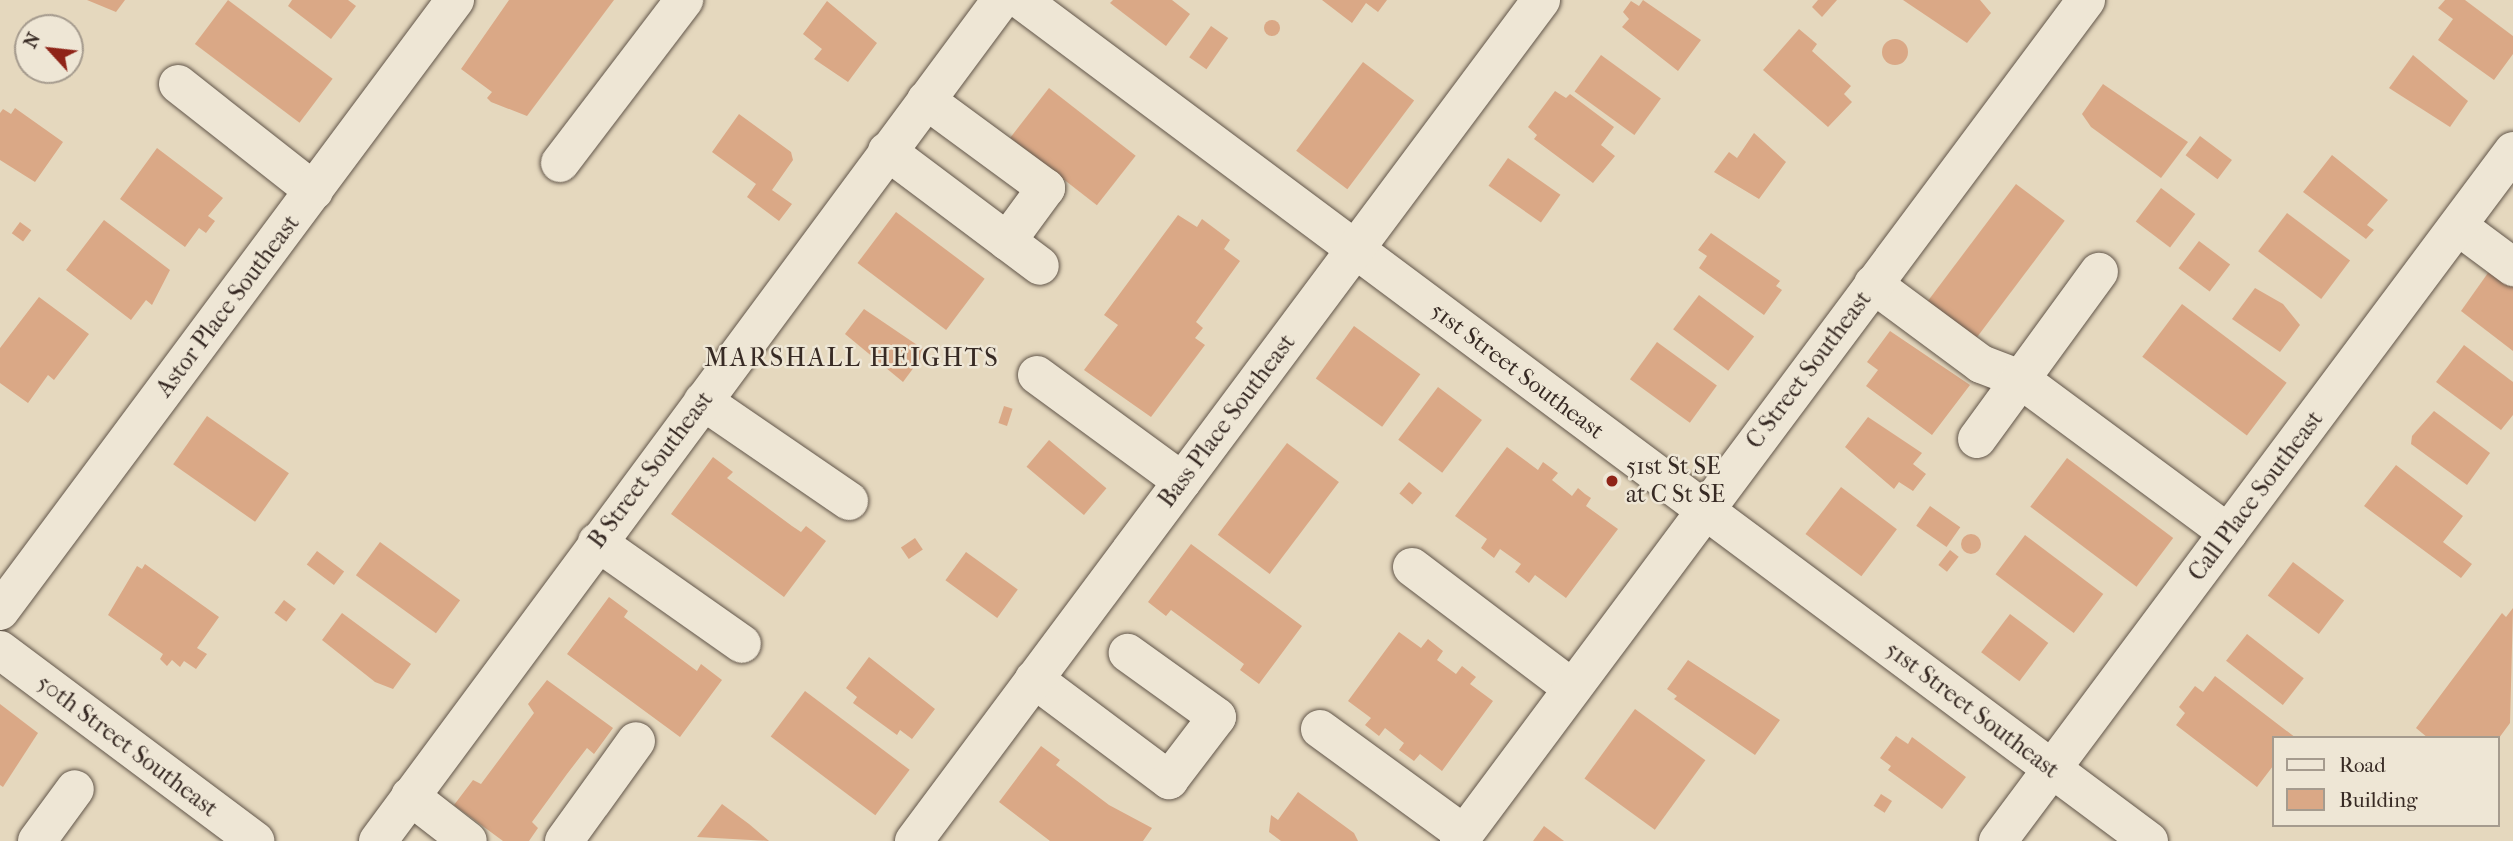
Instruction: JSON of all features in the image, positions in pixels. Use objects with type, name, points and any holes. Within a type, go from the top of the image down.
[{"type":"street","name":"Astor Place Southeast","points":[[0,611],[455,0]]},
{"type":"street","points":[[560,163],[684,0]]},
{"type":"street","name":"B Street Southeast","points":[[378,841],[1001,0]]},
{"type":"street","name":"51st Street Southeast","points":[[1021,0],[2149,841]]},
{"type":"street","name":"Bass Place Southeast","points":[[914,841],[1541,0]]},
{"type":"street","name":"C Street Southeast","points":[[1461,838],[1703,510],[2086,0]]},
{"type":"street","points":[[178,84],[314,191]]},
{"type":"street","points":[[926,100],[1046,188],[1007,241]]},
{"type":"street","points":[[887,151],[1040,266]]},
{"type":"street","name":"Call Place Southeast","points":[[1998,841],[2513,151]]},
{"type":"street","points":[[2458,226],[2513,267]]},
{"type":"street","points":[[1977,439],[2099,272]]},
{"type":"street","points":[[1873,284],[1981,364],[2020,379],[2228,533]]},
{"type":"street","points":[[1037,375],[1182,481]]},
{"type":"street","points":[[703,401],[849,501]]},
{"type":"street","points":[[597,542],[742,645]]},
{"type":"street","points":[[1412,567],[1572,688]]},
{"type":"street","name":"50th Street Southeast","points":[[0,650],[255,841]]},
{"type":"street","points":[[1034,679],[1169,780],[1217,716],[1128,653]]},
{"type":"street","points":[[1320,729],[1461,838]]},
{"type":"street","points":[[564,841],[636,741]]},
{"type":"street","points":[[37,841],[75,789]]},
{"type":"street","points":[[410,796],[468,841]]},
{"type":"building","points":[[87,0],[125,0],[116,12]]},
{"type":"building","points":[[228,0],[333,79],[300,123],[195,44]]},
{"type":"building","points":[[292,0],[348,0],[356,6],[331,39],[288,6]]},
{"type":"building","points":[[509,0],[614,0],[527,116],[491,102],[487,98],[492,92],[461,69]]},
{"type":"building","points":[[1113,0],[1172,0],[1190,14],[1166,46],[1110,3]]},
{"type":"building","points":[[1322,0],[1387,0],[1378,12],[1366,3],[1352,23]]},
{"type":"building","points":[[1643,0],[1701,40],[1678,71],[1622,27],[1629,19],[1623,12],[1631,1],[1639,6]]},
{"type":"building","points":[[1818,0],[1837,0],[1822,17],[1812,7]]},
{"type":"building","points":[[1903,0],[1980,0],[1991,13],[1967,43]]},
{"type":"building","points":[[2445,0],[2465,0],[2513,36],[2513,54],[2494,80],[2438,40],[2453,19],[2438,8]]},
{"type":"building","points":[[827,1],[877,43],[848,82],[814,59],[822,49],[803,34]]},
{"type":"building","points":[[1272,20],[1280,28],[1272,36],[1264,28]]},
{"type":"building","points":[[1211,26],[1228,38],[1206,69],[1189,57]]},
{"type":"building","points":[[1799,29],[1817,44],[1812,51],[1851,86],[1844,94],[1852,102],[1828,127],[1763,70]]},
{"type":"building","points":[[1895,39],[1904,43],[1908,52],[1904,61],[1895,65],[1886,61],[1882,52],[1886,43]]},
{"type":"building","points":[[1601,55],[1661,98],[1634,135],[1575,91]]},
{"type":"building","points":[[2413,55],[2468,101],[2450,127],[2389,88]]},
{"type":"building","points":[[1363,62],[1414,101],[1347,189],[1296,151]]},
{"type":"building","points":[[2103,84],[2188,142],[2161,178],[2091,127],[2082,114]]},
{"type":"building","points":[[1049,88],[1136,156],[1097,205],[1010,138]]},
{"type":"building","points":[[1555,91],[1566,98],[1570,94],[1614,127],[1601,145],[1615,156],[1593,183],[1534,139],[1537,135],[1528,127]]},
{"type":"building","points":[[15,108],[63,142],[35,182],[0,160],[0,113],[3,109],[11,114]]},
{"type":"building","points":[[739,114],[791,152],[793,160],[772,190],[792,204],[779,221],[747,197],[756,184],[712,152]]},
{"type":"building","points":[[1754,133],[1786,162],[1759,199],[1714,172],[1729,152],[1737,158]]},
{"type":"building","points":[[2200,136],[2232,160],[2218,179],[2186,155]]},
{"type":"building","points":[[157,148],[223,198],[208,216],[215,221],[206,233],[199,228],[185,247],[120,199]]},
{"type":"building","points":[[2332,155],[2388,200],[2367,225],[2374,230],[2366,239],[2303,192]]},
{"type":"building","points":[[1508,158],[1560,195],[1541,223],[1488,186]]},
{"type":"building","points":[[2016,184],[2065,221],[1976,339],[1927,302]]},
{"type":"building","points":[[2161,188],[2195,214],[2170,247],[2136,222]]},
{"type":"building","points":[[896,212],[985,279],[946,330],[857,263]]},
{"type":"building","points":[[2287,213],[2350,261],[2321,299],[2258,251]]},
{"type":"building","points":[[1178,215],[1197,227],[1202,219],[1230,240],[1224,249],[1240,261],[1196,322],[1203,328],[1195,338],[1205,345],[1151,417],[1084,370],[1118,325],[1104,315]]},
{"type":"building","points":[[104,220],[170,270],[152,305],[146,300],[131,320],[66,270]]},
{"type":"building","points":[[20,222],[31,230],[23,242],[12,233]]},
{"type":"building","points":[[1711,233],[1780,281],[1776,286],[1782,290],[1764,315],[1699,268],[1707,256],[1698,250]]},
{"type":"building","points":[[2199,241],[2230,264],[2210,292],[2179,268]]},
{"type":"building","points":[[2495,263],[2513,277],[2513,351],[2461,311]]},
{"type":"building","points":[[2255,288],[2283,304],[2300,325],[2280,352],[2232,319]]},
{"type":"building","points":[[1699,295],[1754,337],[1728,371],[1673,329]]},
{"type":"building","points":[[39,297],[89,334],[54,380],[48,375],[28,403],[0,383],[0,348]]},
{"type":"building","points":[[2182,304],[2287,383],[2247,436],[2142,357]]},
{"type":"building","points":[[864,309],[926,351],[903,382],[845,334]]},
{"type":"building","points":[[1354,326],[1420,374],[1382,427],[1316,379]]},
{"type":"building","points":[[1890,331],[1970,385],[1932,435],[1866,386],[1878,370],[1867,362]]},
{"type":"building","points":[[1657,342],[1717,385],[1690,423],[1630,379]]},
{"type":"building","points":[[2464,345],[2513,382],[2513,415],[2501,430],[2436,382]]},
{"type":"building","points":[[1438,387],[1482,420],[1442,473],[1398,440]]},
{"type":"building","points":[[1004,406],[1013,409],[1007,426],[998,423]]},
{"type":"building","points":[[2434,411],[2490,453],[2467,485],[2411,444],[2412,436]]},
{"type":"building","points":[[207,416],[289,473],[255,522],[173,464]]},
{"type":"building","points":[[1868,417],[1922,453],[1913,464],[1926,474],[1913,491],[1899,482],[1894,489],[1845,447]]},
{"type":"building","points":[[1049,440],[1106,488],[1084,515],[1027,467]]},
{"type":"building","points":[[1287,443],[1339,482],[1270,574],[1218,535]]},
{"type":"building","points":[[1507,447],[1538,470],[1543,462],[1558,473],[1552,480],[1572,496],[1578,488],[1591,498],[1586,506],[1618,529],[1566,598],[1535,575],[1529,583],[1515,572],[1521,564],[1500,549],[1494,558],[1481,548],[1487,539],[1455,516]]},
{"type":"building","points":[[713,457],[733,472],[727,478],[801,532],[806,526],[826,541],[784,597],[671,514]]},
{"type":"building","points":[[2067,458],[2173,538],[2137,587],[2030,507]]},
{"type":"building","points":[[2396,465],[2463,516],[2443,542],[2472,564],[2461,578],[2364,506]]},
{"type":"building","points":[[1409,482],[1422,493],[1412,504],[1399,493]]},
{"type":"building","points":[[1841,487],[1897,529],[1861,576],[1805,534]]},
{"type":"building","points":[[1930,506],[1960,527],[1947,547],[1916,526]]},
{"type":"building","points":[[1971,534],[1978,537],[1981,544],[1978,551],[1971,554],[1964,551],[1961,544],[1964,537]]},
{"type":"building","points":[[2025,535],[2103,594],[2074,633],[1996,574]]},
{"type":"building","points":[[915,538],[923,550],[909,559],[901,548]]},
{"type":"building","points":[[380,542],[460,600],[436,633],[356,575]]},
{"type":"building","points":[[1191,544],[1302,626],[1259,684],[1240,670],[1244,664],[1171,610],[1166,616],[1148,602]]},
{"type":"building","points":[[1950,550],[1959,557],[1947,572],[1938,565]]},
{"type":"building","points":[[317,551],[344,571],[334,585],[307,565]]},
{"type":"building","points":[[966,552],[1018,590],[997,618],[945,580]]},
{"type":"building","points":[[2293,562],[2344,601],[2319,634],[2268,596]]},
{"type":"building","points":[[145,564],[219,617],[197,648],[207,654],[196,669],[184,661],[180,667],[172,660],[167,666],[160,659],[163,654],[108,615],[137,566],[142,569]]},
{"type":"building","points":[[609,597],[628,611],[624,617],[697,671],[701,664],[722,680],[680,737],[567,654]]},
{"type":"building","points":[[284,600],[296,609],[286,622],[274,613]]},
{"type":"building","points":[[2513,608],[2510,723],[2499,738],[2426,736],[2416,728],[2502,613],[2506,617]]},
{"type":"building","points":[[342,613],[411,664],[393,689],[375,682],[322,640]]},
{"type":"building","points":[[2010,614],[2048,643],[2019,681],[1981,652]]},
{"type":"building","points":[[1399,632],[1421,648],[1428,639],[1443,651],[1437,660],[1456,674],[1462,666],[1476,677],[1470,684],[1493,701],[1442,771],[1420,754],[1414,761],[1399,750],[1404,743],[1385,728],[1379,736],[1365,725],[1371,718],[1348,701]]},
{"type":"building","points":[[2247,634],[2304,678],[2283,705],[2226,661]]},
{"type":"building","points":[[869,657],[935,709],[912,739],[900,730],[897,735],[853,703],[857,697],[846,688]]},
{"type":"building","points":[[1688,660],[1780,720],[1755,755],[1674,699],[1677,696],[1667,689]]},
{"type":"building","points":[[2215,676],[2293,736],[2272,736],[2272,767],[2257,787],[2176,725],[2185,713],[2179,707],[2195,686],[2203,692]]},
{"type":"building","points":[[547,680],[613,728],[594,754],[587,748],[567,774],[532,822],[538,828],[529,841],[503,841],[454,805],[473,780],[481,784],[534,713],[528,704]]},
{"type":"building","points":[[805,691],[910,770],[875,815],[771,737]]},
{"type":"building","points":[[0,704],[38,733],[3,787],[0,785]]},
{"type":"building","points":[[1635,709],[1705,760],[1655,830],[1584,779]]},
{"type":"building","points":[[1896,736],[1908,744],[1912,737],[1966,777],[1942,809],[1888,770],[1891,766],[1880,758]]},
{"type":"building","points":[[1041,746],[1060,760],[1056,765],[1109,805],[1152,828],[1143,841],[1050,841],[999,802]]},
{"type":"building","points":[[1298,792],[1354,833],[1358,841],[1281,841],[1269,832],[1271,815],[1278,820]]},
{"type":"building","points":[[1881,794],[1892,801],[1885,813],[1874,806]]},
{"type":"building","points":[[722,804],[749,824],[769,841],[697,837]]},
{"type":"building","points":[[1544,826],[1564,841],[1533,841]]},
{"type":"place","name":"51st St SE at C St SE","points":[[1612,481]]},
{"type":"district","name":"MARSHALL HEIGHTS","points":[[852,358]]}]
